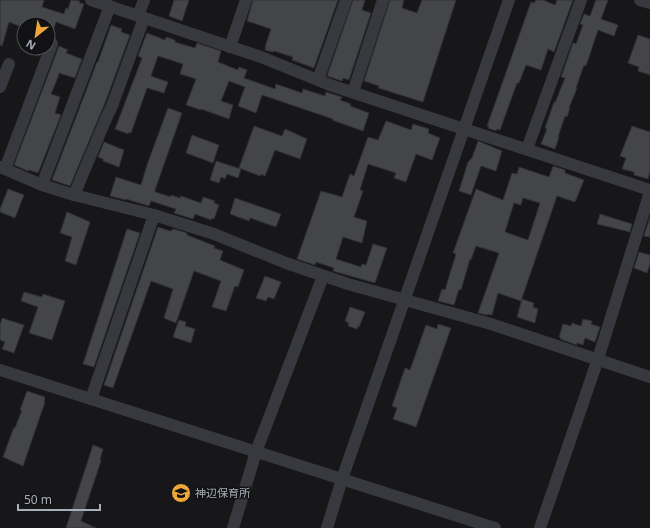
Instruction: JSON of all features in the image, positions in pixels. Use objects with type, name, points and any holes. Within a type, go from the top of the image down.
[{"type":"street","points":[[91,0],[261,57],[318,80],[353,92],[650,191],[598,359],[540,528]]},
{"type":"street","points":[[74,195],[112,106],[141,17],[144,0]]},
{"type":"street","points":[[230,47],[246,0]]},
{"type":"street","points":[[318,80],[346,0]]},
{"type":"street","points":[[353,92],[383,0]]},
{"type":"street","points":[[327,528],[342,479],[509,0]]},
{"type":"street","points":[[527,150],[581,0]]},
{"type":"street","points":[[640,0],[650,3]]},
{"type":"street","points":[[42,185],[110,6]]},
{"type":"street","points":[[47,56],[2,168],[42,185],[74,195],[154,215],[214,234],[286,263],[324,276],[491,324],[650,377]]},
{"type":"street","points":[[0,87],[10,64]]},
{"type":"street","points":[[91,399],[154,215]]},
{"type":"street","points":[[233,528],[256,452],[324,276]]},
{"type":"street","points":[[0,370],[495,528]]},
{"type":"building","points":[[0,0],[44,0],[42,7],[64,14],[66,8],[68,9],[71,0],[80,1],[79,3],[84,4],[75,29],[56,22],[56,16],[16,16],[16,25],[9,22],[2,46],[0,45]]},
{"type":"building","points":[[174,0],[189,0],[182,21],[169,16]]},
{"type":"building","points":[[253,0],[338,0],[314,68],[292,60],[293,57],[274,51],[265,50],[271,29],[247,21]]},
{"type":"building","points":[[353,0],[365,0],[362,10],[371,13],[349,80],[343,78],[342,81],[327,76]]},
{"type":"building","points":[[390,0],[404,0],[402,8],[417,13],[422,0],[456,0],[423,102],[378,88],[379,86],[364,81]]},
{"type":"building","points":[[536,0],[543,0],[555,5],[557,0],[573,0],[554,52],[548,49],[541,70],[526,65],[519,83],[517,83],[500,130],[497,129],[496,131],[488,128],[489,126],[487,126],[531,2],[534,3]]},
{"type":"building","points":[[596,0],[608,0],[601,19],[618,25],[614,36],[598,30],[586,66],[584,65],[567,117],[565,116],[555,149],[541,144],[547,129],[545,128],[554,102],[555,103],[565,78],[561,77],[573,43],[576,44],[583,25],[580,24],[584,14],[590,16]]},
{"type":"building","points":[[111,25],[122,29],[121,32],[130,35],[105,103],[70,186],[52,180]]},
{"type":"building","points":[[147,33],[165,40],[166,37],[175,40],[175,42],[195,48],[197,43],[221,51],[218,62],[238,70],[239,67],[247,70],[244,78],[275,89],[276,84],[302,93],[303,89],[325,96],[326,92],[342,97],[340,100],[351,104],[350,106],[369,113],[363,131],[332,120],[333,119],[262,95],[256,113],[238,106],[245,87],[229,81],[221,101],[233,105],[229,119],[186,105],[196,79],[180,74],[183,64],[158,56],[151,76],[168,82],[164,93],[147,88],[131,133],[129,132],[128,134],[115,129],[142,58],[138,56]]},
{"type":"building","points":[[638,35],[650,39],[650,75],[638,71],[639,67],[628,63]]},
{"type":"building","points":[[59,46],[68,50],[66,53],[82,59],[75,78],[59,73],[51,94],[60,97],[55,113],[61,115],[38,173],[28,171],[14,165]]},
{"type":"building","points":[[168,108],[182,113],[155,192],[171,197],[171,195],[180,198],[181,196],[201,203],[203,197],[215,201],[214,203],[219,205],[214,219],[212,218],[211,220],[195,214],[193,219],[174,213],[176,209],[151,201],[149,206],[110,196],[116,177],[141,185]]},
{"type":"building","points":[[386,121],[411,130],[413,124],[429,129],[428,133],[440,138],[432,160],[416,154],[406,182],[394,178],[396,173],[368,164],[360,190],[363,191],[354,217],[367,221],[362,243],[343,237],[336,259],[361,267],[362,264],[366,265],[373,244],[387,248],[375,283],[333,271],[334,268],[316,262],[315,265],[297,259],[321,191],[342,197],[350,174],[354,176],[368,137],[378,140]]},
{"type":"building","points":[[254,126],[282,136],[285,129],[307,139],[300,159],[275,150],[265,176],[261,174],[260,176],[239,168]]},
{"type":"building","points":[[632,126],[650,132],[650,171],[648,179],[634,175],[634,172],[622,169],[626,158],[620,156]]},
{"type":"building","points":[[192,135],[219,145],[213,163],[186,153]]},
{"type":"building","points":[[478,141],[502,151],[496,171],[481,166],[471,195],[459,191],[468,162],[472,158]]},
{"type":"building","points":[[104,142],[124,150],[119,167],[103,161],[103,159],[98,157]]},
{"type":"building","points":[[216,161],[241,169],[238,178],[227,174],[225,179],[221,177],[219,183],[210,180]]},
{"type":"building","points":[[553,166],[565,170],[565,173],[584,180],[575,202],[557,196],[521,301],[498,293],[492,315],[478,313],[499,253],[476,246],[471,260],[470,259],[461,290],[459,289],[454,305],[438,301],[442,289],[445,290],[456,254],[453,253],[476,189],[503,200],[512,173],[517,174],[519,167],[549,177]],"holes":[[[523,198],[540,203],[528,240],[505,232],[514,203],[521,205]]]},
{"type":"building","points":[[8,189],[24,195],[15,218],[0,212]]},
{"type":"building","points":[[235,198],[281,214],[276,227],[250,218],[249,221],[230,214]]},
{"type":"building","points":[[67,212],[90,222],[76,265],[65,261],[72,237],[60,233]]},
{"type":"building","points":[[600,214],[632,224],[630,232],[597,224]]},
{"type":"building","points":[[650,217],[650,237],[644,236]]},
{"type":"building","points":[[158,227],[170,231],[174,229],[187,233],[187,235],[215,246],[214,248],[223,251],[220,260],[244,270],[238,287],[235,286],[226,311],[212,307],[221,281],[194,271],[176,323],[164,318],[173,289],[151,281],[113,388],[104,385]]},
{"type":"building","points":[[127,229],[140,233],[94,367],[83,364]]},
{"type":"building","points":[[639,252],[650,255],[650,264],[647,273],[634,268]]},
{"type":"building","points":[[265,276],[281,282],[274,299],[268,297],[266,301],[256,298]]},
{"type":"building","points":[[24,292],[42,297],[43,294],[65,301],[52,340],[29,333],[38,307],[21,301]]},
{"type":"building","points":[[522,299],[534,303],[533,307],[538,309],[535,323],[517,317]]},
{"type":"building","points":[[350,307],[365,312],[357,329],[348,326],[349,323],[345,321]]},
{"type":"building","points":[[2,318],[24,325],[14,353],[2,349],[5,342],[0,340],[0,325]]},
{"type":"building","points":[[583,319],[592,321],[591,324],[600,327],[595,342],[585,338],[583,345],[577,343],[577,345],[560,339],[561,338],[559,337],[563,324],[571,326],[572,323],[581,326]]},
{"type":"building","points":[[179,320],[186,322],[185,326],[195,329],[191,343],[173,337]]},
{"type":"building","points":[[438,324],[451,328],[416,427],[393,419],[397,408],[392,406],[405,368],[410,370],[426,325],[437,329]]},
{"type":"building","points":[[27,391],[45,397],[45,402],[23,466],[3,457],[22,410],[20,410]]},
{"type":"building","points":[[93,445],[103,449],[101,461],[81,521],[96,528],[66,528]]},
{"type":"place","name":"神辺保育所","points":[[181,493]]}]
